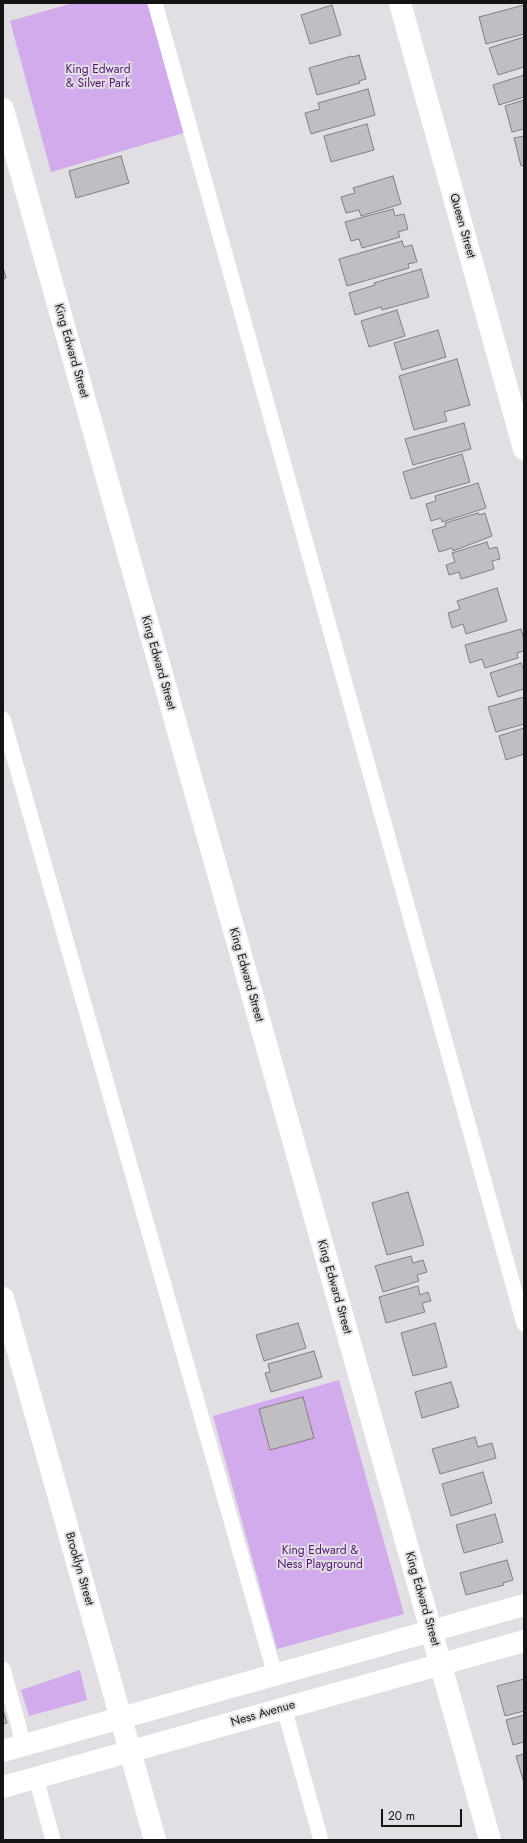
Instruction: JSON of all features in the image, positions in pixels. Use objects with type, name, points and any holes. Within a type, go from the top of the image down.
[{"type":"street","name":"Queen Street","points":[[400,3],[524,449]]},
{"type":"street","name":"King Edward Street","points":[[3,109],[490,1840]]},
{"type":"street","name":"Brooklyn Street","points":[[3,1298],[155,1840]]},
{"type":"street","points":[[13,1748],[524,1605]]},
{"type":"street","name":"Ness Avenue","points":[[3,1787],[524,1641]]},
{"type":"lane","points":[[155,3],[524,1324]]},
{"type":"lane","points":[[3,719],[275,1675]]},
{"type":"lane","points":[[3,1669],[19,1727],[13,1748]]},
{"type":"lane","points":[[284,1708],[321,1840]]},
{"type":"lane","points":[[36,1778],[53,1840]]},
{"type":"green space","name":"King Edward & Silver Park","points":[[73,3],[149,3],[187,132],[51,172],[10,21]]},
{"type":"green space","name":"King Edward & Ness Playground","points":[[339,1380],[404,1614],[277,1649],[213,1416]]},
{"type":"green space","points":[[80,1670],[87,1700],[29,1716],[21,1690]]},
{"type":"building","points":[[332,5],[341,35],[310,44],[301,15]]},
{"type":"building","points":[[524,5],[524,34],[486,44],[479,17]]},
{"type":"building","points":[[524,37],[524,67],[498,75],[489,48]]},
{"type":"building","points":[[359,55],[366,79],[359,81],[360,83],[317,95],[309,68]]},
{"type":"building","points":[[524,75],[524,97],[499,105],[493,85]]},
{"type":"building","points":[[368,89],[375,115],[311,134],[305,113],[320,109],[318,103]]},
{"type":"building","points":[[524,100],[524,129],[512,132],[505,106]]},
{"type":"building","points":[[367,124],[374,150],[331,162],[324,136]]},
{"type":"building","points":[[524,136],[524,165],[521,166],[514,138]]},
{"type":"building","points":[[121,156],[129,183],[76,198],[69,171]]},
{"type":"building","points":[[393,176],[401,204],[361,216],[359,210],[346,213],[341,197],[355,193],[353,188]]},
{"type":"building","points":[[393,209],[395,216],[404,214],[408,229],[398,232],[400,237],[362,248],[359,239],[351,241],[345,222]]},
{"type":"building","points":[[402,241],[404,247],[412,245],[417,262],[408,264],[409,268],[347,286],[339,259]]},
{"type":"building","points":[[3,267],[6,278],[3,279]]},
{"type":"building","points":[[421,269],[429,297],[382,310],[381,307],[355,315],[349,293],[375,285],[374,283]]},
{"type":"building","points":[[397,310],[405,336],[369,347],[361,321]]},
{"type":"building","points":[[438,330],[446,357],[402,370],[394,343]]},
{"type":"building","points":[[457,359],[470,405],[444,412],[447,421],[414,430],[399,376]]},
{"type":"building","points":[[464,423],[471,449],[413,465],[405,439]]},
{"type":"building","points":[[462,454],[470,482],[411,499],[403,472]]},
{"type":"building","points":[[478,483],[486,508],[442,522],[441,518],[431,521],[426,504],[436,501],[435,496]]},
{"type":"building","points":[[478,513],[479,515],[485,513],[492,536],[453,551],[452,548],[439,552],[432,530],[446,526],[445,523]]},
{"type":"building","points":[[487,542],[489,549],[497,547],[500,559],[492,561],[494,569],[461,579],[459,572],[449,575],[446,565],[455,562],[452,553]]},
{"type":"building","points":[[497,588],[507,621],[466,634],[463,624],[452,628],[448,613],[460,609],[457,601]]},
{"type":"building","points":[[521,629],[524,640],[524,651],[517,653],[518,658],[485,668],[482,659],[470,663],[465,645]]},
{"type":"building","points":[[521,663],[524,671],[524,689],[498,697],[490,673]]},
{"type":"building","points":[[524,697],[524,724],[496,732],[488,707]]},
{"type":"building","points":[[524,728],[524,754],[506,760],[499,736]]},
{"type":"building","points":[[408,1192],[424,1245],[387,1255],[372,1203]]},
{"type":"building","points":[[411,1256],[413,1263],[423,1260],[427,1272],[417,1275],[419,1281],[383,1292],[375,1266]]},
{"type":"building","points":[[418,1286],[420,1295],[428,1292],[431,1301],[422,1303],[425,1312],[386,1323],[379,1297]]},
{"type":"building","points":[[298,1323],[306,1348],[264,1361],[256,1335]]},
{"type":"building","points":[[435,1323],[447,1367],[413,1376],[401,1333]]},
{"type":"building","points":[[314,1351],[322,1377],[271,1392],[265,1373],[270,1372],[268,1364]]},
{"type":"building","points":[[451,1382],[459,1407],[422,1418],[415,1392]]},
{"type":"building","points":[[303,1397],[314,1438],[270,1450],[259,1409]]},
{"type":"building","points":[[475,1437],[478,1447],[492,1443],[496,1458],[440,1474],[432,1449]]},
{"type":"building","points":[[483,1472],[492,1503],[451,1516],[442,1484]]},
{"type":"building","points":[[495,1514],[503,1542],[464,1553],[456,1525]]},
{"type":"building","points":[[507,1560],[513,1580],[503,1583],[504,1585],[466,1595],[460,1573]]},
{"type":"building","points":[[524,1679],[524,1711],[505,1716],[497,1686]]},
{"type":"building","points":[[3,1710],[7,1723],[3,1724]]},
{"type":"building","points":[[524,1715],[524,1742],[513,1745],[506,1720]]},
{"type":"building","points":[[524,1754],[524,1783],[516,1756]]}]
